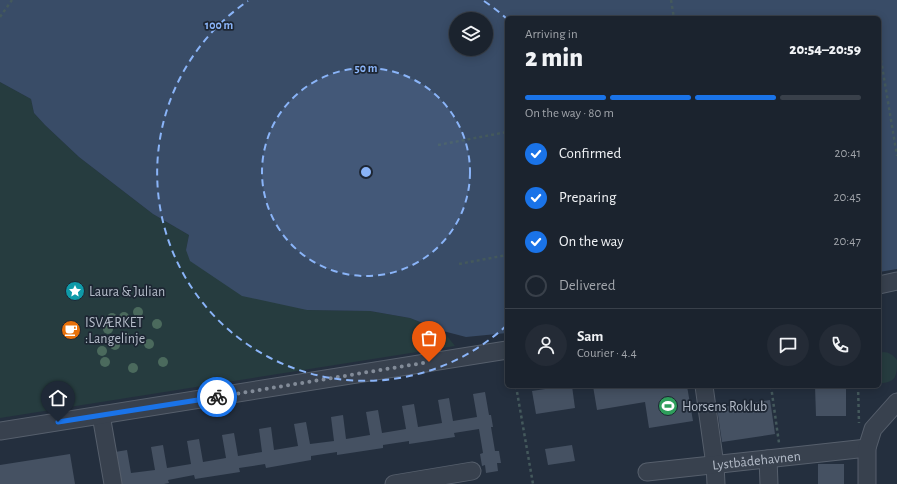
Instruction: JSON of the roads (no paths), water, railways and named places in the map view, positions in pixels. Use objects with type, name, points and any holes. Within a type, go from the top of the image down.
[{"type":"street","points":[[881,285],[897,281]]},
{"type":"street","points":[[0,431],[505,350]]},
{"type":"street","points":[[704,388],[715,465],[716,484]]},
{"type":"street","points":[[867,484],[867,448],[873,429],[897,402]]},
{"type":"street","points":[[101,415],[113,484]]},
{"type":"street","name":"Lystbådehavnen","points":[[647,472],[867,448]]},
{"type":"street","points":[[769,484],[775,458]]},
{"type":"street","points":[[666,484],[665,483],[674,469]]},
{"type":"street","points":[[394,484],[472,471]]},
{"type":"water","points":[[0,0],[897,0],[897,269],[881,272],[881,16],[505,16],[505,333],[466,337],[443,331],[410,318],[370,311],[307,310],[242,296],[190,261],[186,250],[189,235],[153,214],[79,157],[34,113],[31,99],[0,82]]},
{"type":"place","name":"Laura & Julian","points":[[75,291]]},
{"type":"place","name":"ISVÆRKET :Langelinje","points":[[71,330]]},
{"type":"place","name":"Horsens Roklub","points":[[668,406]]}]
